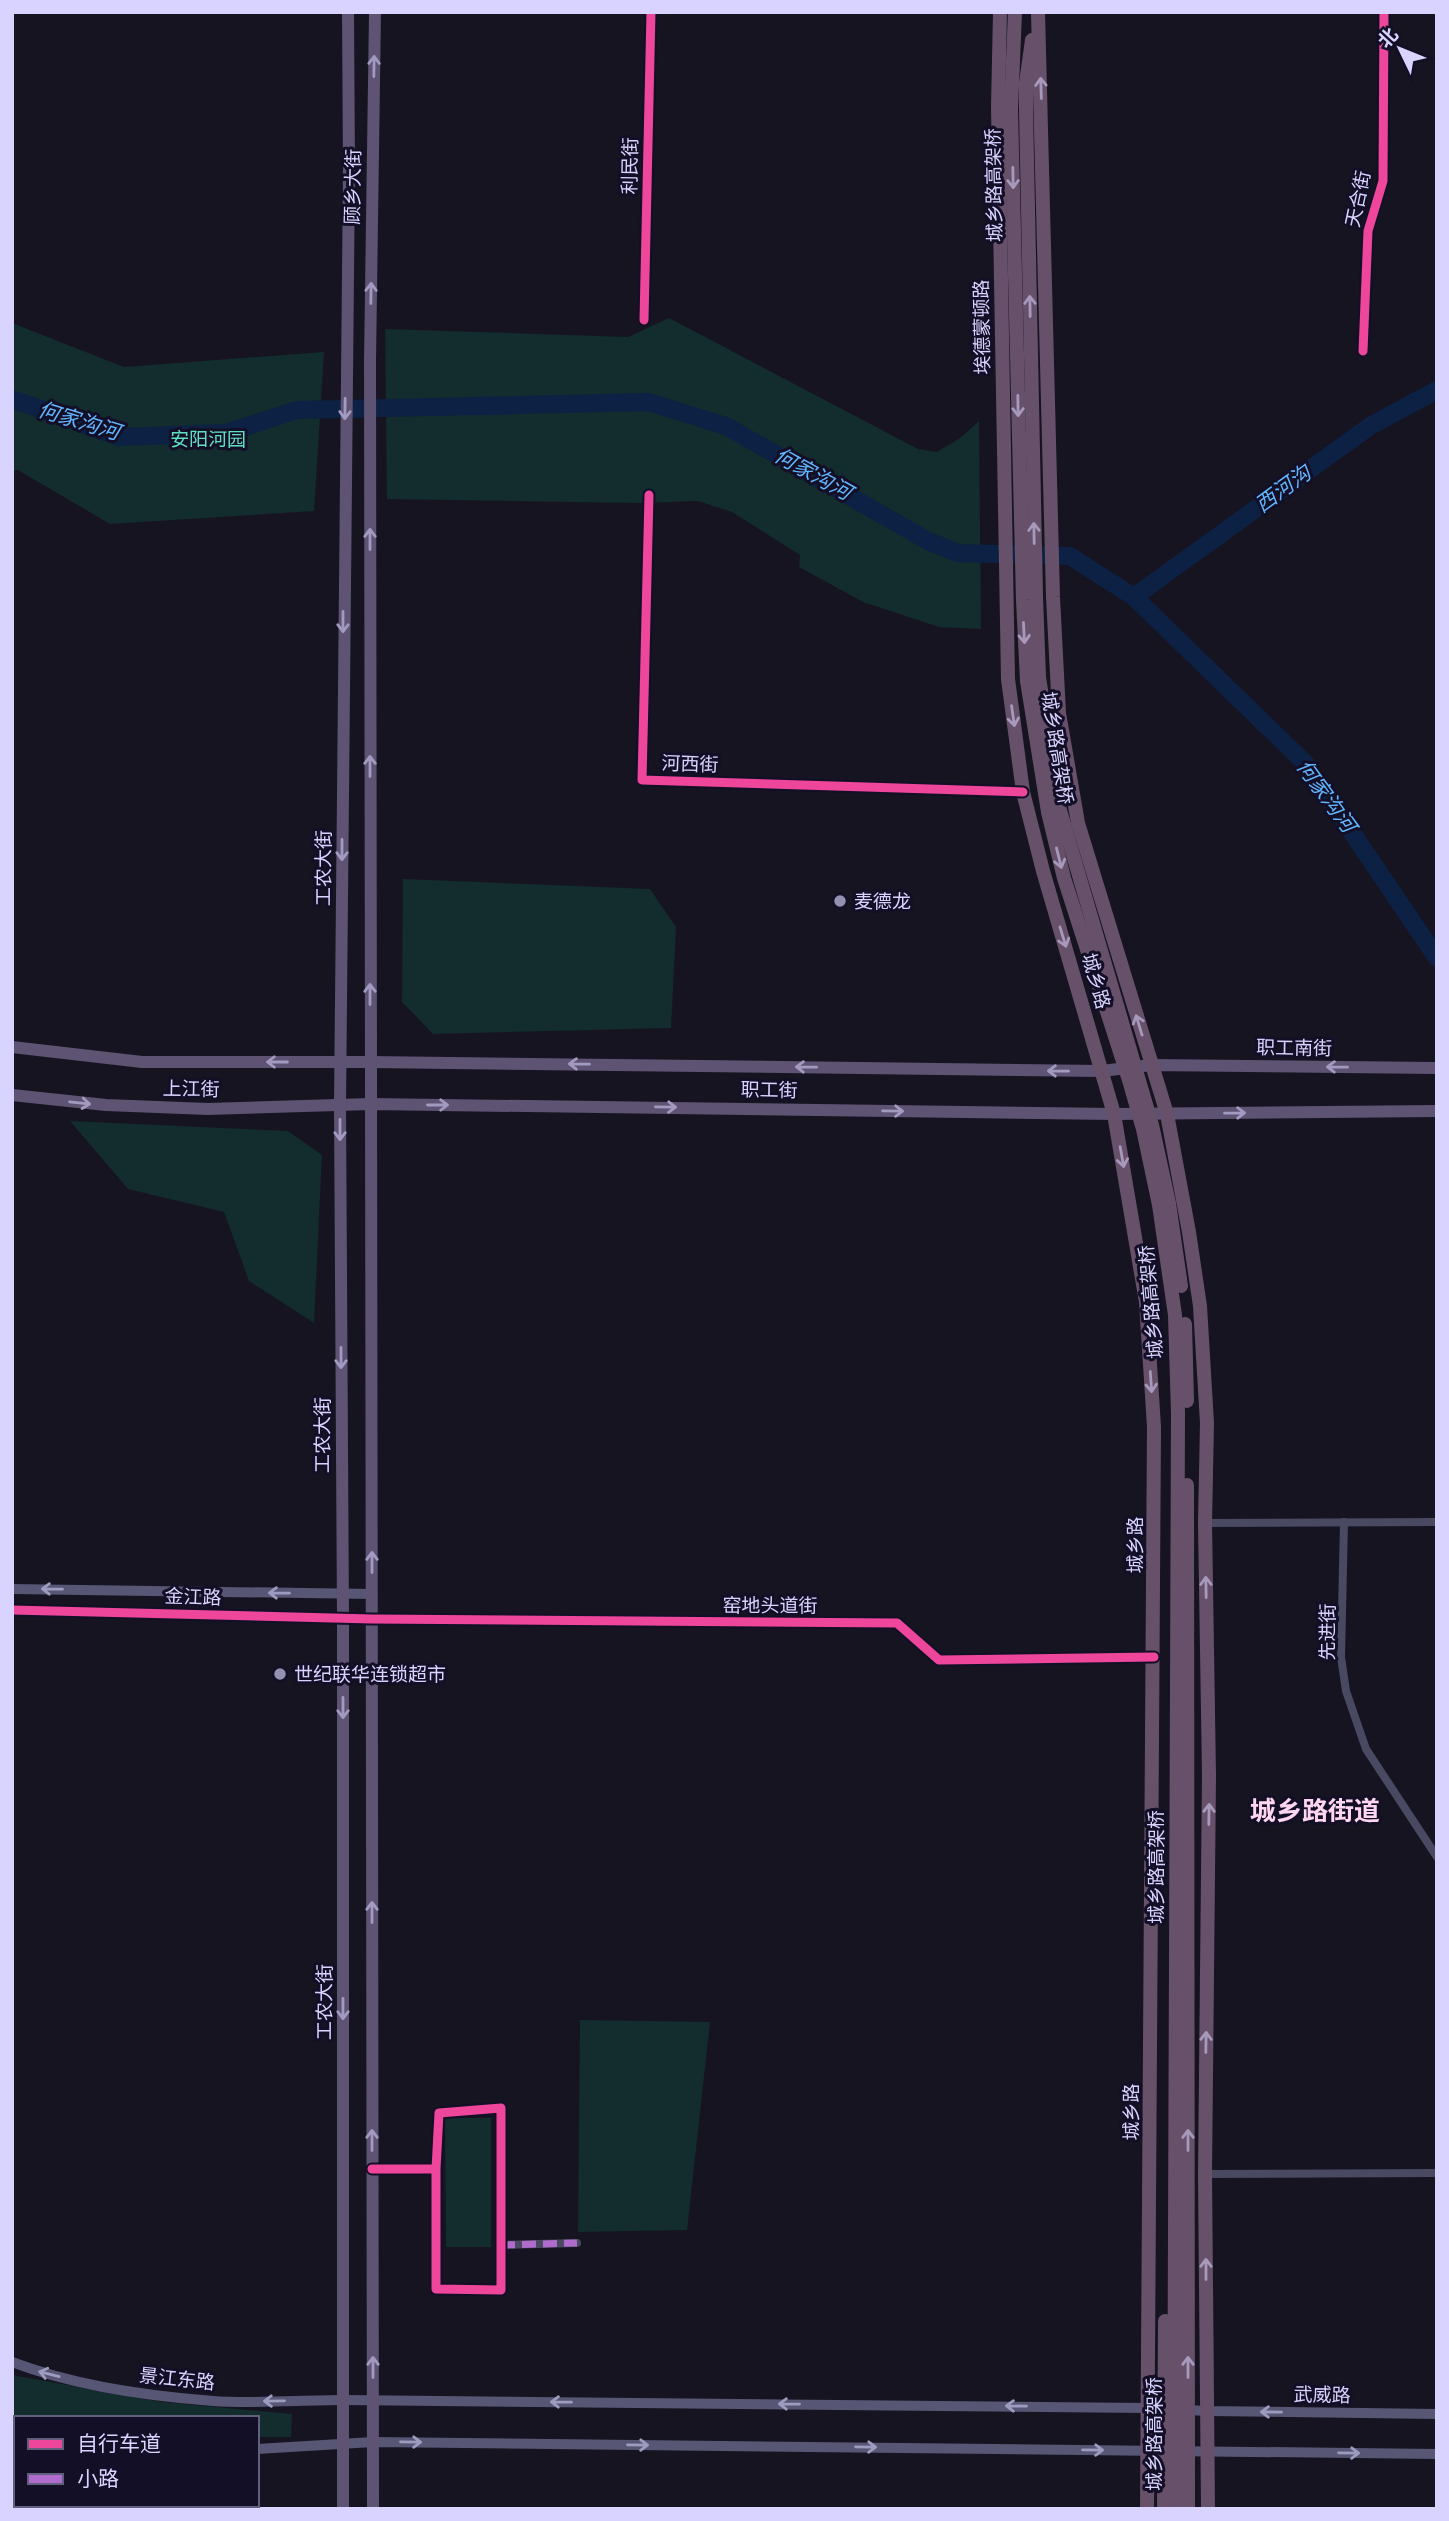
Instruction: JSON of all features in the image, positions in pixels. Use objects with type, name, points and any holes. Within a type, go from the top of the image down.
[{"type":"highway","name":"埃德蒙顿路","points":[[1000,12],[998,83],[1006,599]]},
{"type":"highway","points":[[998,83],[1014,12]]},
{"type":"highway","points":[[1014,12],[1019,111]]},
{"type":"highway","points":[[1019,111],[1037,12]]},
{"type":"highway","points":[[1037,12],[1053,597],[1059,713],[1077,823],[1167,1114],[1200,1306],[1207,1423],[1205,1523],[1209,1775],[1205,2174],[1208,2509]]},
{"type":"highway","name":"城乡路高架桥","points":[[1019,111],[1023,600],[1029,692],[1048,812],[1064,878],[1143,1129],[1159,1205],[1175,1315],[1178,1413],[1174,2509]]},
{"type":"highway","name":"城乡路高架桥","points":[[1019,111],[1040,677],[1059,807],[1152,1125],[1171,1216],[1184,1319],[1187,1443],[1188,2509]]},
{"type":"highway","name":"城乡路","points":[[1006,599],[1008,679],[1023,792],[1043,871],[1114,1114],[1146,1301],[1154,1427],[1147,2509]]},
{"type":"highway","points":[[1164,2509],[1163,2351],[1174,2215]]},
{"type":"main road","name":"顾乡大街","points":[[345,361],[349,170],[348,12]]},
{"type":"main road","name":"顾乡大街","points":[[370,1062],[370,362],[375,12]]},
{"type":"main road","name":"工农大街","points":[[343,2509],[340,1062],[345,361]]},
{"type":"main road","name":"上江街","points":[[12,1047],[142,1062],[370,1062]]},
{"type":"main road","name":"职工街","points":[[370,1062],[1102,1071],[1151,1065]]},
{"type":"main road","points":[[370,1062],[373,2509]]},
{"type":"main road","name":"职工南街","points":[[1151,1065],[1437,1069]]},
{"type":"main road","name":"上江街","points":[[12,1095],[106,1105],[208,1110],[370,1104]]},
{"type":"main road","name":"职工街","points":[[370,1104],[1167,1114]]},
{"type":"main road","points":[[1167,1114],[1432,1111]]},
{"type":"main road","name":"金江路","points":[[12,1589],[372,1594]]},
{"type":"main road","name":"金江路","points":[[12,1610],[372,1619]]},
{"type":"main road","name":"景江东路","points":[[12,2362],[43,2374],[126,2391],[202,2400],[1148,2408]]},
{"type":"main road","name":"武威路","points":[[1148,2408],[1437,2414]]},
{"type":"main road","points":[[259,2449],[373,2442],[1437,2454]]},
{"type":"street","name":"利民街","points":[[643,320],[651,12]]},
{"type":"street","name":"天合街","points":[[1363,351],[1368,231],[1383,181],[1384,12]]},
{"type":"street","name":"河西街","points":[[649,495],[642,780],[1023,792]]},
{"type":"street","name":"先进街","points":[[1344,1522],[1341,1657],[1346,1691],[1366,1749],[1437,1857]]},
{"type":"street","points":[[1205,1523],[1437,1522]]},
{"type":"street","name":"窑地头道街","points":[[372,1619],[897,1623],[939,1660],[1154,1657]]},
{"type":"street","points":[[501,2108],[500,2290],[436,2289],[436,2169],[439,2113],[501,2108]]},
{"type":"street","points":[[373,2169],[436,2169]]},
{"type":"street","points":[[1205,2174],[1437,2173]]},
{"type":"street","points":[[501,2245],[577,2243]]},
{"type":"green space","points":[[669,318],[918,449],[937,452],[960,438],[979,421],[981,629],[939,627],[863,602],[799,567],[800,555],[732,512],[698,501],[640,503],[387,499],[385,329],[628,337]]},
{"type":"green space","name":"安阳河园","points":[[12,323],[124,367],[324,352],[314,511],[110,524],[18,470],[12,471]]},
{"type":"green space","points":[[403,879],[650,889],[676,927],[671,1028],[433,1034],[402,1002]]},
{"type":"green space","points":[[70,1121],[288,1131],[322,1155],[314,1323],[249,1281],[224,1212],[128,1189]]},
{"type":"green space","points":[[580,2020],[710,2022],[687,2230],[578,2232]]},
{"type":"green space","points":[[445,2118],[491,2118],[491,2247],[446,2247]]},
{"type":"green space","points":[[12,2375],[162,2402],[292,2414],[291,2437],[259,2437],[259,2416],[14,2416],[12,2482]]},
{"type":"waterway","name":"西河沟","points":[[1134,597],[1370,426],[1437,390]]},
{"type":"waterway","name":"何家沟河","points":[[12,399],[119,437],[226,433],[297,410],[648,402],[726,426],[930,542],[958,553],[1070,556],[1134,597],[1305,763],[1437,958]]},
{"type":"marked path","points":[[501,2245],[577,2243]]},
{"type":"cycle path","points":[[644,320],[651,12]]},
{"type":"cycle path","points":[[1363,351],[1368,231],[1383,181],[1384,12]]},
{"type":"cycle path","points":[[649,495],[642,780],[1023,792]]},
{"type":"cycle path","points":[[12,1610],[372,1619],[897,1623],[939,1660],[1154,1657]]},
{"type":"cycle path","points":[[372,2169],[436,2169],[436,2289],[501,2290],[501,2108],[439,2113],[436,2169]]},
{"type":"place","name":"麦德龙","points":[[840,901]]},
{"type":"place","name":"世纪联华连锁超市","points":[[280,1674]]},
{"type":"district","name":"城乡路街道","points":[[1315,1811]]}]
